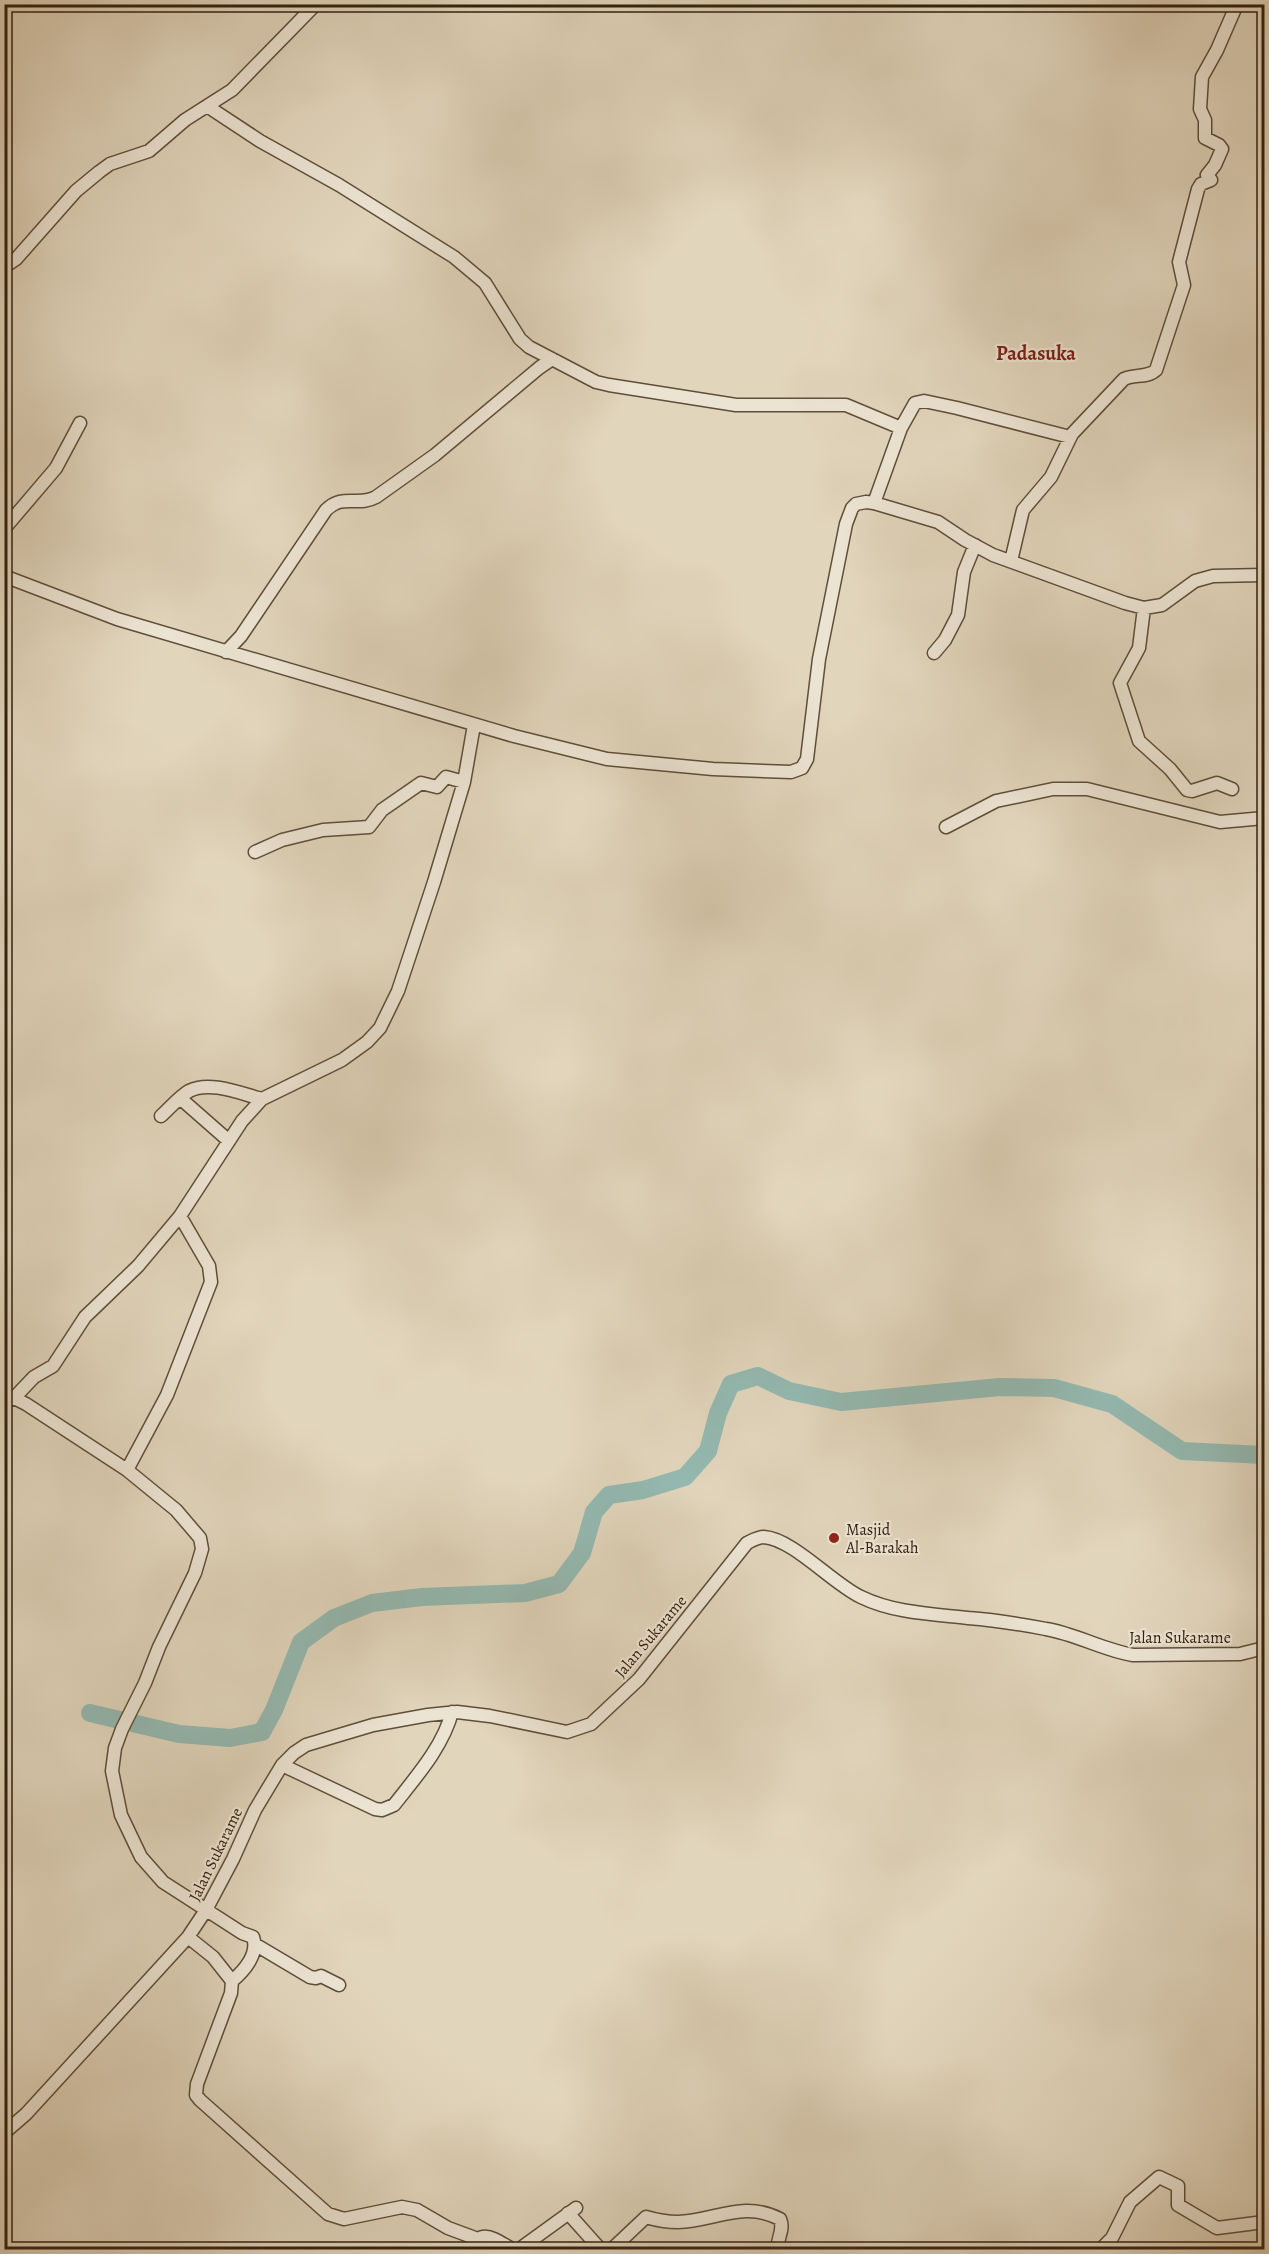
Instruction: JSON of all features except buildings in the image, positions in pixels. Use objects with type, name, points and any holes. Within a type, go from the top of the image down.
[{"type":"street","points":[[4,267],[16,259],[76,191],[99,172],[110,164],[148,151],[185,120],[232,90],[315,4]]},
{"type":"street","points":[[1011,561],[1022,513],[1049,479],[1070,437],[1124,379],[1129,376],[1150,374],[1156,370],[1184,285],[1179,262],[1197,191],[1209,177],[1222,149],[1205,138],[1205,120],[1200,108],[1202,76],[1217,50],[1237,4]]},
{"type":"street","points":[[207,106],[260,141],[339,185],[454,257],[485,283],[524,343],[602,384],[736,405],[846,405],[901,428]]},
{"type":"street","points":[[226,652],[241,636],[333,503],[342,500],[369,501],[376,497],[435,454],[552,359]]},
{"type":"street","points":[[874,503],[901,428],[913,404],[924,401],[1070,437]]},
{"type":"street","points":[[4,529],[56,468],[80,423]]},
{"type":"street","points":[[4,576],[117,619],[474,725],[607,759],[713,769],[791,772],[802,768],[807,759],[819,659],[846,524],[856,504],[874,503],[938,522],[975,545],[1011,561],[1144,608],[1162,605],[1195,581],[1213,576],[1264,575]]},
{"type":"street","points":[[934,653],[945,640],[958,615],[962,578],[975,545]]},
{"type":"street","points":[[1144,608],[1142,637],[1137,653],[1120,683],[1138,738],[1170,769],[1187,790],[1192,791],[1217,783],[1232,789]]},
{"type":"street","points":[[9,1399],[34,1377],[53,1366],[85,1317],[138,1266],[180,1216],[242,1121],[262,1099],[342,1060],[367,1042],[380,1028],[398,991],[464,782],[474,725]]},
{"type":"street","points":[[255,852],[282,840],[323,830],[369,827],[382,810],[421,783],[437,787],[446,777],[464,782]]},
{"type":"street","points":[[946,827],[996,801],[1053,789],[1087,789],[1220,822],[1264,818]]},
{"type":"street","points":[[161,1116],[180,1098],[196,1088],[210,1087],[262,1099]]},
{"type":"street","points":[[180,1098],[229,1141]]},
{"type":"street","points":[[127,1470],[167,1395],[211,1282],[209,1266],[180,1216]]},
{"type":"street","points":[[9,1399],[26,1404],[127,1470],[176,1510],[200,1538],[202,1549],[195,1573],[159,1647],[115,1748],[112,1771],[121,1815],[141,1857],[163,1882],[242,1933],[253,1937],[256,1945],[310,1977],[321,1976],[339,1985]]},
{"type":"street","name":"Jalan Sukarame","points":[[4,2133],[26,2114],[188,1937],[207,1910],[255,1810],[282,1765],[306,1745],[373,1725],[452,1712],[490,1716],[567,1732],[591,1724],[639,1679],[747,1543],[762,1537],[774,1539],[789,1546],[846,1590],[869,1601],[898,1610],[1048,1629],[1116,1652],[1133,1655],[1240,1654],[1264,1648]]},
{"type":"street","points":[[282,1765],[375,1809],[389,1809],[424,1766],[449,1723],[452,1712]]},
{"type":"street","points":[[188,1937],[213,1957],[232,1981]]},
{"type":"street","points":[[256,1945],[248,1965],[232,1981],[231,1993],[197,2084],[196,2095],[328,2214],[344,2219],[402,2207],[417,2210],[448,2228],[475,2238],[483,2236],[491,2238],[514,2250]]},
{"type":"street","points":[[1100,2250],[1112,2238],[1129,2203],[1160,2177],[1178,2186],[1177,2205],[1217,2228],[1264,2222]]},
{"type":"street","points":[[518,2250],[572,2210],[604,2249],[646,2217],[658,2221],[680,2222],[742,2210],[780,2219],[783,2229],[777,2243],[778,2250]]},
{"type":"street","points":[[467,2250],[475,2238]]},
{"type":"waterway","points":[[90,1713],[179,1734],[230,1738],[262,1732],[274,1710],[301,1642],[334,1618],[372,1603],[422,1597],[525,1593],[559,1584],[582,1553],[594,1512],[609,1495],[643,1490],[685,1477],[708,1451],[718,1413],[731,1384],[758,1376],[789,1391],[841,1402],[1000,1387],[1054,1388],[1112,1404],[1182,1451],[1264,1455]]},
{"type":"place","name":"Masjid Al-Barakah","points":[[834,1538]]},
{"type":"district","name":"Padasuka","points":[[1036,353]]}]
